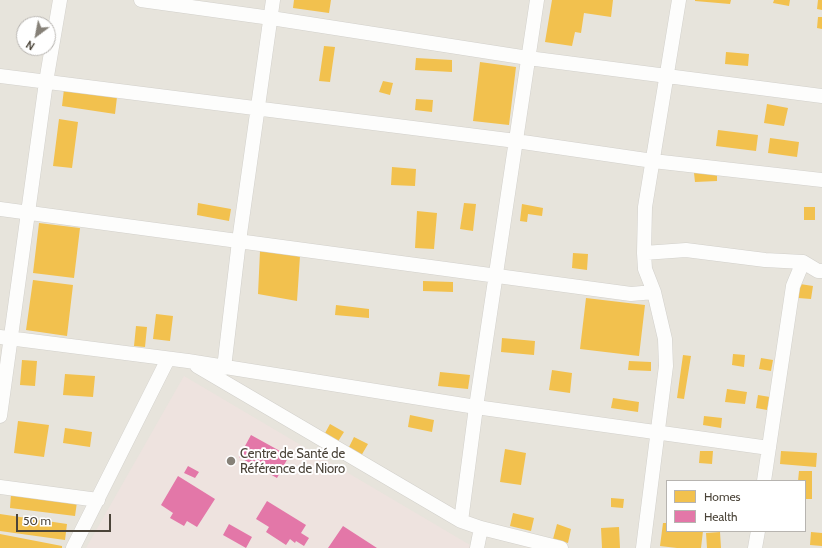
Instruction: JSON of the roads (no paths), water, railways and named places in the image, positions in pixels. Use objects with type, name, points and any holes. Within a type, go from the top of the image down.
[{"type":"street","points":[[0,416],[6,337],[28,213],[46,82],[60,0]]},
{"type":"street","points":[[141,0],[271,18],[528,58],[822,96]]},
{"type":"street","points":[[224,368],[239,241],[273,0]]},
{"type":"street","points":[[461,521],[476,407],[537,0]]},
{"type":"street","points":[[643,548],[666,366],[665,339],[654,292],[645,269],[645,207],[679,0]]},
{"type":"street","points":[[0,76],[516,141],[652,161],[822,180]]},
{"type":"street","points":[[0,209],[631,294],[654,292]]},
{"type":"street","points":[[644,253],[686,250],[765,260],[803,262],[818,271],[822,271]]},
{"type":"street","points":[[764,480],[793,286],[803,262]]},
{"type":"street","points":[[6,337],[188,361],[224,368],[476,407],[769,448]]},
{"type":"street","points":[[73,548],[168,359]]},
{"type":"street","points":[[188,361],[461,521],[481,528],[561,548]]},
{"type":"street","points":[[0,487],[98,500]]},
{"type":"street","points":[[477,548],[481,528]]},
{"type":"street","points":[[755,548],[758,532]]},
{"type":"place","name":"Centre de Santé de Référence de Nioro","points":[[231,461]]}]
